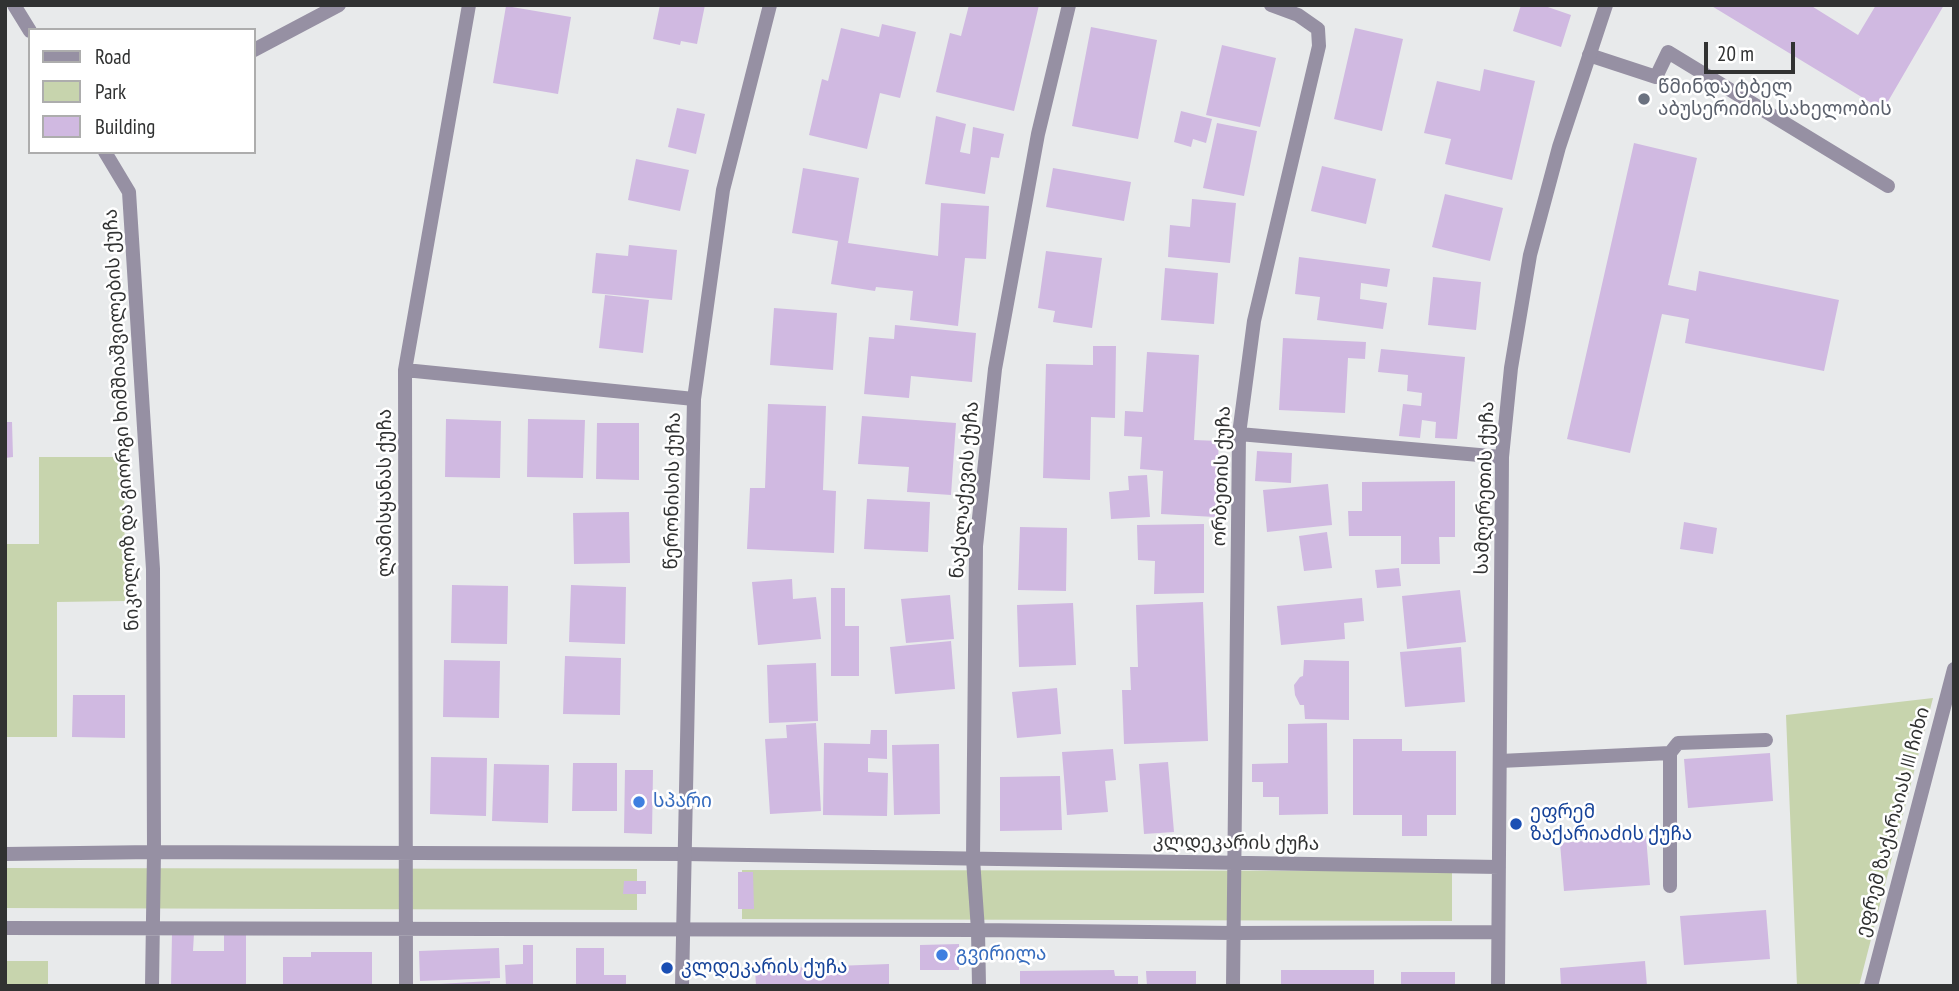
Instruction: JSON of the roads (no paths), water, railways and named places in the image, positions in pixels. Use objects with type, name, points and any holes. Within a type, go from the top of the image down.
[{"type":"street","points":[[14,5],[28,28]]},
{"type":"street","points":[[256,49],[340,5]]},
{"type":"street","name":"ლამისყანას ქუჩა","points":[[406,986],[405,370],[469,5]]},
{"type":"street","name":"წერონისის ქუჩა","points":[[682,986],[694,399],[723,191],[770,5]]},
{"type":"street","name":"ნაქალაქევის ქუჩა","points":[[979,986],[973,859],[976,546],[995,369],[1038,134],[1069,5]]},
{"type":"street","name":"ორბეთის ქუჩა","points":[[1233,986],[1239,434],[1254,321],[1319,46],[1318,29],[1298,15],[1270,5]]},
{"type":"street","name":"სამღერეთის ქუჩა","points":[[1497,986],[1502,457],[1511,368],[1530,255],[1559,147],[1606,5]]},
{"type":"street","points":[[1590,55],[1656,77],[1668,52],[1888,186]]},
{"type":"street","name":"ნიკოლოზ და გიორგი ხიმშიაშვილების ქუჩა","points":[[106,154],[129,192],[153,569],[152,986]]},
{"type":"street","points":[[405,370],[694,399]]},
{"type":"street","points":[[1239,434],[1502,457]]},
{"type":"street","name":"ეფრემ ზაქარაიას III ჩიხი","points":[[1871,986],[1954,669]]},
{"type":"street","points":[[1670,886],[1670,753],[1678,743],[1766,740]]},
{"type":"street","points":[[1500,761],[1670,753]]},
{"type":"street","name":"კლდეკარის ქუჩა","points":[[5,854],[685,854],[1499,867]]},
{"type":"street","points":[[5,928],[1498,932]]},
{"type":"place","name":"წმინდა ტბელ აბუსერიძის სახელობის","points":[[1644,99]]},
{"type":"place","name":"სპარი","points":[[639,802]]},
{"type":"place","name":"ეფრემ ზაქარიაძის ქუჩა","points":[[1516,824]]},
{"type":"place","name":"გვირილა","points":[[942,955]]},
{"type":"place","name":"კლდეკარის ქუჩა","points":[[667,968]]}]
